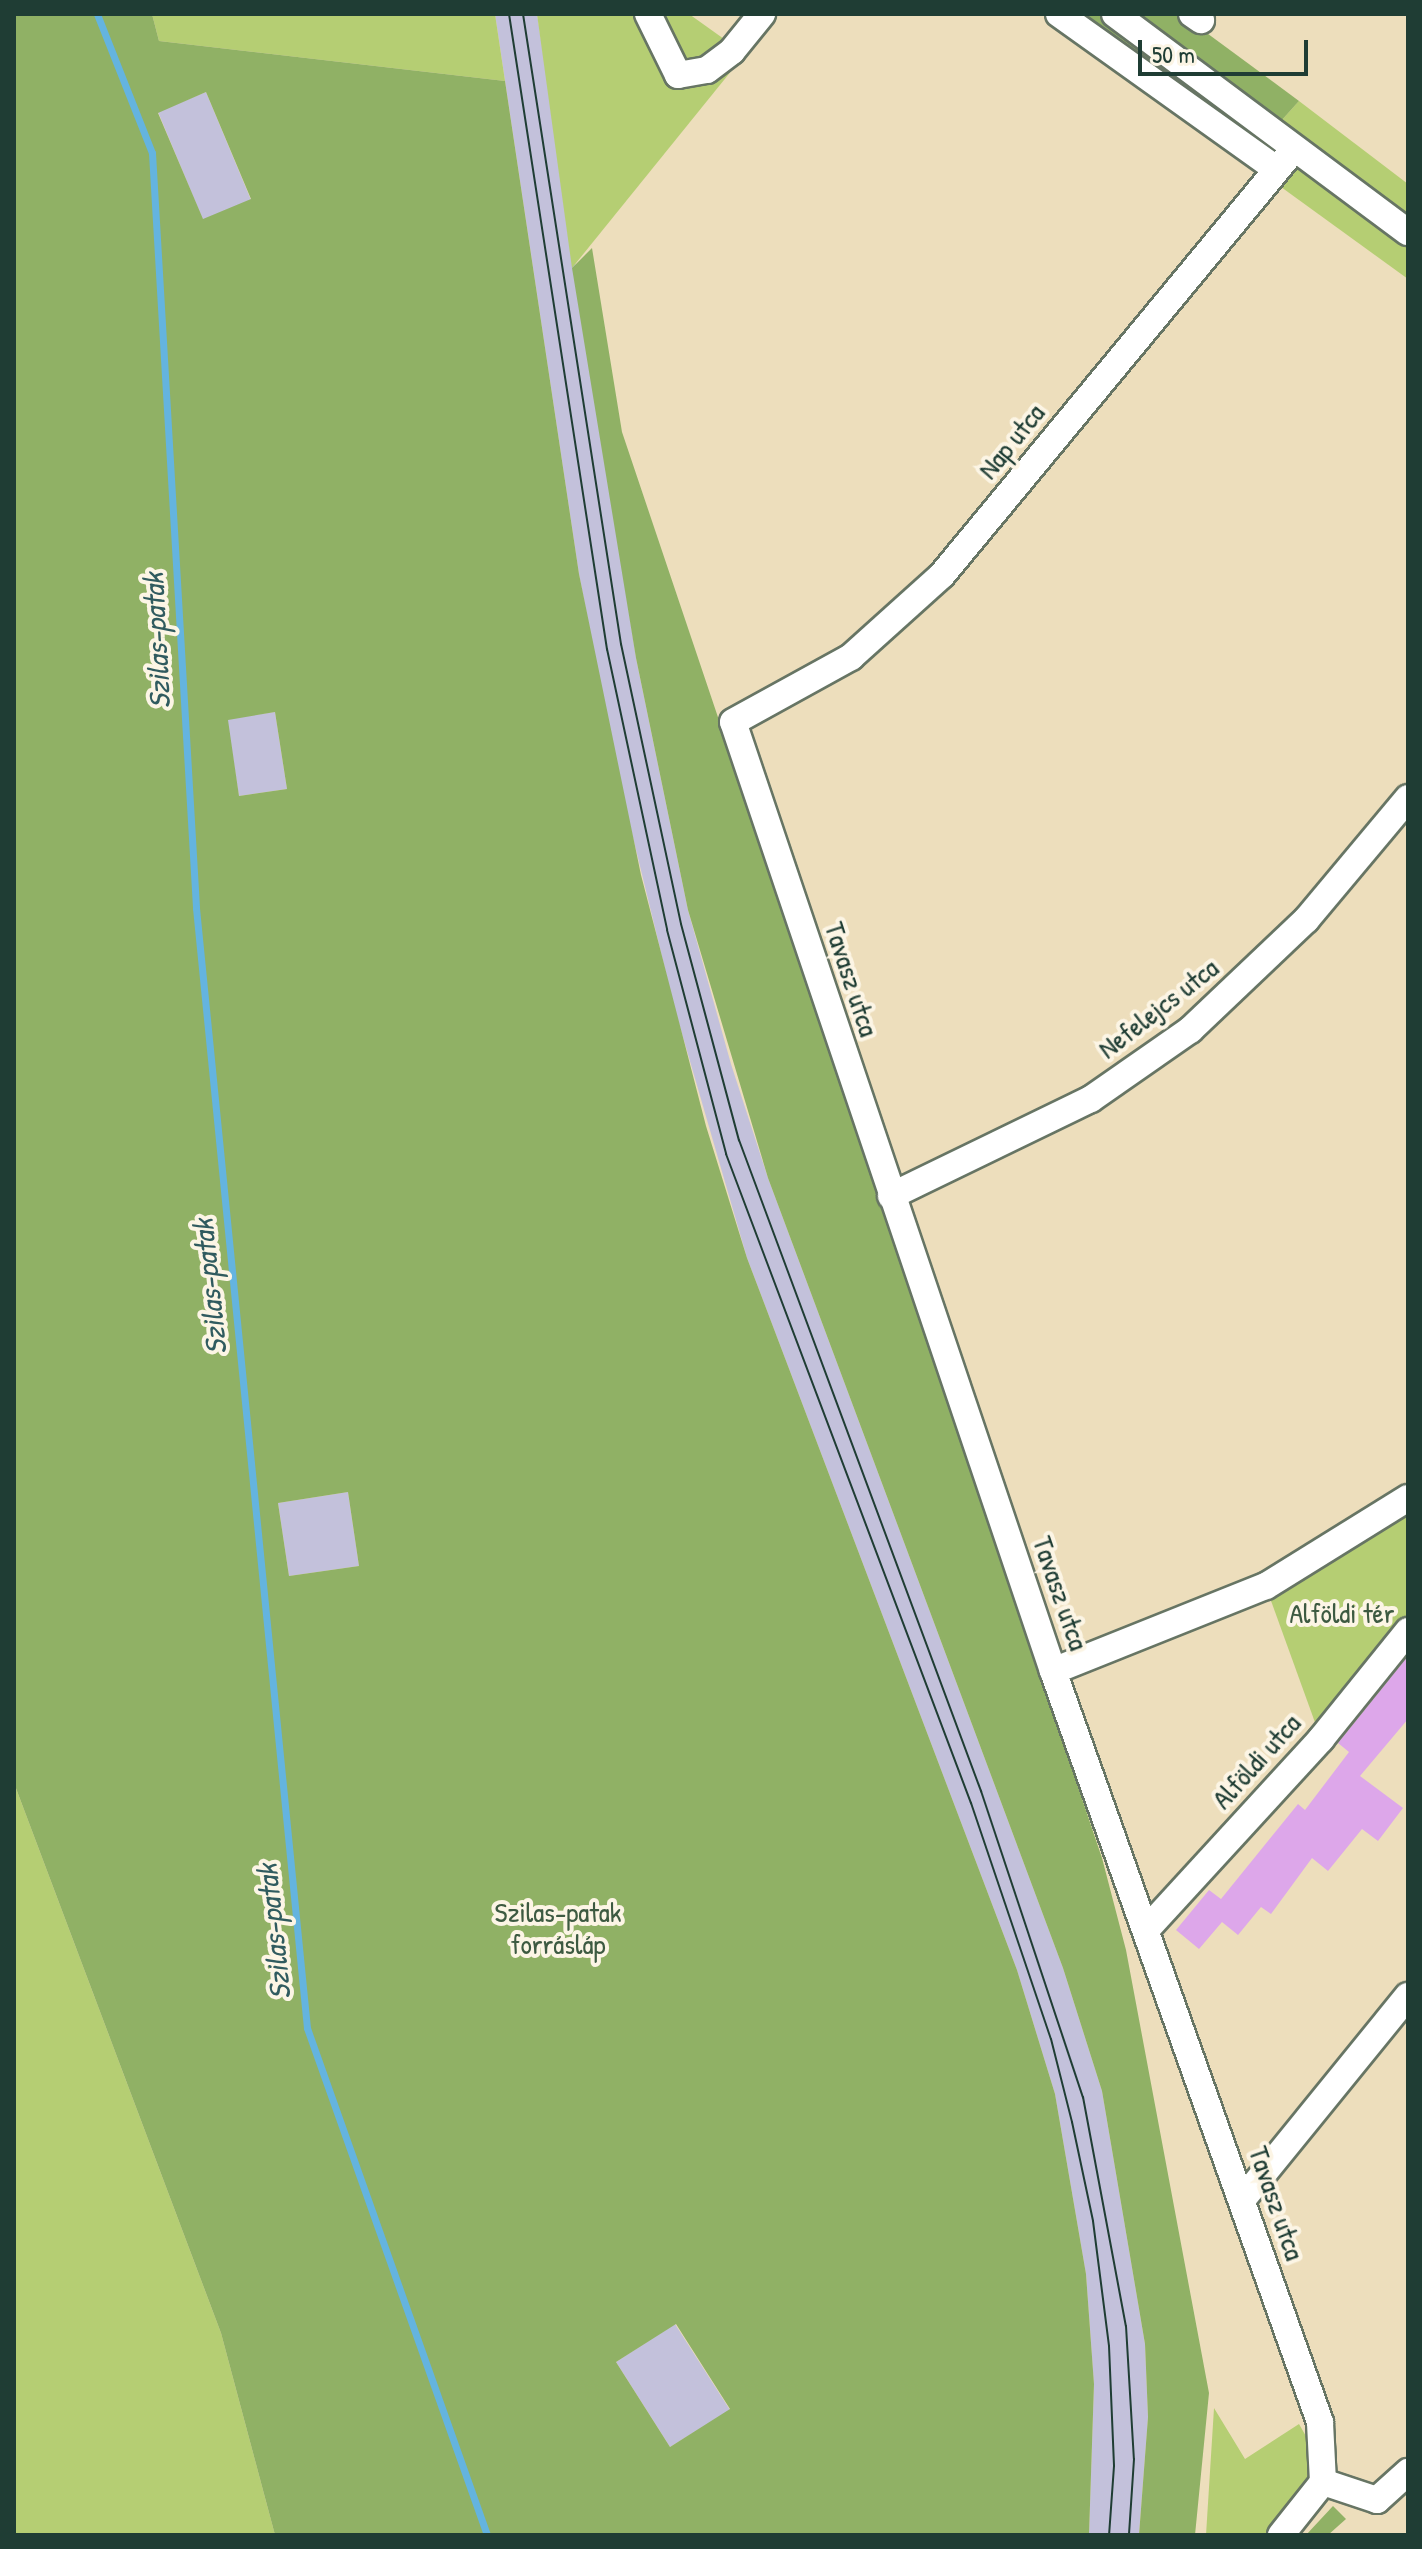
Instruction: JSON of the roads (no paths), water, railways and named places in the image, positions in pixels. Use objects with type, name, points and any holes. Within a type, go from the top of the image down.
[{"type":"street","points":[[648,14],[678,75],[707,70],[732,51],[762,14]]},
{"type":"street","points":[[1059,14],[1276,169]]},
{"type":"street","points":[[1115,14],[1408,232]]},
{"type":"street","points":[[1192,14],[1201,20],[1202,14]]},
{"type":"street","name":"Nap utca","points":[[733,722],[851,657],[942,575],[1294,149]]},
{"type":"street","name":"Tavasz utca","points":[[733,722],[1053,1671],[1320,2422],[1323,2482]]},
{"type":"street","name":"Nefelejcs utca","points":[[891,1196],[1091,1099],[1190,1030],[1306,920],[1408,798]]},
{"type":"street","points":[[1053,1671],[1266,1586],[1408,1498]]},
{"type":"street","name":"Alföldi utca","points":[[1147,1929],[1321,1739],[1408,1631]]},
{"type":"street","points":[[1242,2200],[1408,1996]]},
{"type":"street","points":[[1281,2535],[1323,2482],[1377,2500],[1408,2472]]},
{"type":"waterway","name":"Szilas-patak","points":[[97,14],[152,153],[196,908],[307,2028],[487,2535]]},
{"type":"tram line","points":[[509,14],[607,649],[667,930],[726,1154],[971,1803],[1051,2039],[1072,2122],[1093,2221],[1109,2346],[1114,2466],[1109,2535]]},
{"type":"tram line","points":[[523,14],[621,644],[681,924],[739,1140],[981,1791],[1083,2097],[1126,2326],[1134,2459],[1129,2535]]},
{"type":"park label","name":"Alföldi tér","points":[[1342,1613]]},
{"type":"park label","name":"Szilas-patak forrásláp","points":[[558,1928]]}]
